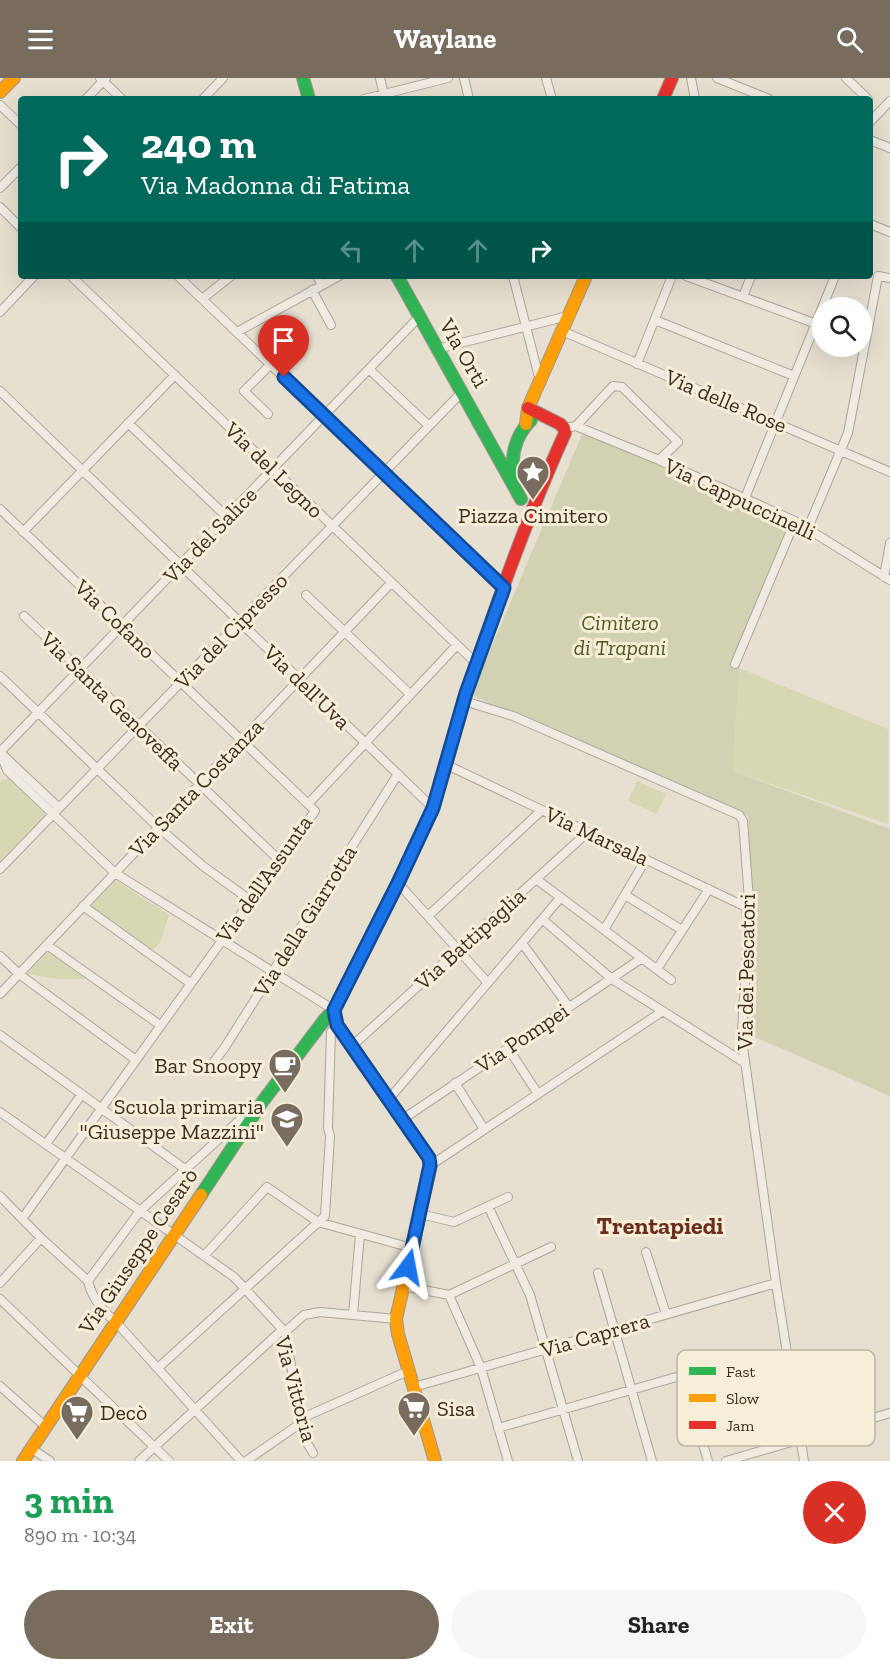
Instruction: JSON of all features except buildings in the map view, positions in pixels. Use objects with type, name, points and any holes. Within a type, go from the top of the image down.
[{"type":"street","points":[[0,92],[14,78]]},
{"type":"street","points":[[206,96],[223,78]]},
{"type":"street","points":[[303,78],[308,96]]},
{"type":"street","points":[[380,78],[385,96],[448,78]]},
{"type":"street","points":[[464,78],[468,96]]},
{"type":"street","points":[[546,78],[551,96]]},
{"type":"street","points":[[664,96],[672,78]]},
{"type":"street","points":[[691,78],[694,96]]},
{"type":"street","points":[[717,78],[762,96]]},
{"type":"street","points":[[846,78],[865,96]]},
{"type":"street","points":[[89,96],[103,79],[119,96]]},
{"type":"street","points":[[873,119],[890,101]]},
{"type":"street","points":[[873,104],[880,111]]},
{"type":"street","points":[[0,105],[18,122]]},
{"type":"street","points":[[873,141],[890,148]]},
{"type":"street","points":[[0,188],[18,169]]},
{"type":"street","points":[[0,207],[18,225]]},
{"type":"street","points":[[873,225],[890,232]]},
{"type":"street","points":[[872,304],[878,276],[890,278]]},
{"type":"street","points":[[0,312],[31,279]]},
{"type":"street","name":"Via del Legno","points":[[74,279],[477,664]]},
{"type":"street","points":[[181,279],[504,588]]},
{"type":"street","points":[[202,299],[227,279]]},
{"type":"street","points":[[319,279],[322,285]]},
{"type":"street","points":[[237,332],[333,279]]},
{"type":"street","name":"Via Orti","points":[[399,279],[495,450]]},
{"type":"street","points":[[514,279],[540,381]]},
{"type":"street","points":[[515,553],[521,518],[521,499],[513,453],[526,424],[529,404],[585,279]]},
{"type":"street","points":[[637,363],[671,279]]},
{"type":"street","points":[[694,279],[812,322]]},
{"type":"street","points":[[743,297],[750,279]]},
{"type":"street","points":[[826,297],[834,279]]},
{"type":"street","points":[[312,290],[331,325]]},
{"type":"street","points":[[437,349],[568,316]]},
{"type":"street","name":"Via del Salice","points":[[0,752],[419,317]]},
{"type":"street","points":[[655,320],[794,376]]},
{"type":"street","name":"Via delle Rose","points":[[562,331],[890,472]]},
{"type":"street","points":[[745,498],[794,376],[812,339]]},
{"type":"street","points":[[808,528],[848,433],[861,357]]},
{"type":"street","points":[[268,414],[244,391],[271,364]]},
{"type":"street","points":[[369,369],[429,426]]},
{"type":"street","points":[[23,532],[175,375]]},
{"type":"street","points":[[515,553],[565,433],[576,426],[614,386],[622,387],[678,442],[659,460]]},
{"type":"street","name":"Via dell'Uva","points":[[0,391],[433,808]]},
{"type":"street","name":"Via del Cipresso","points":[[0,869],[462,392]]},
{"type":"street","points":[[529,404],[544,415],[576,426]]},
{"type":"street","points":[[526,424],[544,415]]},
{"type":"street","points":[[128,423],[227,517]]},
{"type":"street","name":"Via Cappuccinelli","points":[[576,426],[659,460],[795,521],[887,578]]},
{"type":"street","points":[[495,450],[515,470],[530,479],[545,477]]},
{"type":"street","points":[[495,450],[521,499]]},
{"type":"street","name":"Via Cofano","points":[[0,509],[308,804]]},
{"type":"street","points":[[735,664],[795,521]]},
{"type":"street","points":[[887,578],[890,543]]},
{"type":"street","name":"Via Giuseppe Cesarò","points":[[23,1461],[263,1101],[334,1010],[433,808],[464,701],[515,553]]},
{"type":"street","name":"Via Santa Costanza","points":[[0,994],[391,583]]},
{"type":"street","points":[[306,595],[410,694]]},
{"type":"street","name":"Via Santa Genoveffa","points":[[24,616],[279,861]]},
{"type":"street","name":"Via dell'Assunta","points":[[66,1160],[160,1025],[315,811],[308,804],[457,645]]},
{"type":"street","points":[[0,676],[158,827],[203,866],[250,900]]},
{"type":"street","name":"Via dei Pescatori","points":[[464,701],[513,716],[739,815],[745,826],[749,900],[746,907],[748,934],[742,1031],[786,1350]]},
{"type":"street","points":[[0,752],[7,770],[56,811],[115,873],[334,1010],[337,1025],[429,1158],[430,1165],[420,1214],[396,1318],[408,1371],[435,1461]]},
{"type":"street","name":"Via Marsala","points":[[447,765],[746,907]]},
{"type":"street","name":"Via della Giarrotta","points":[[210,1067],[398,774]]},
{"type":"street","points":[[428,916],[542,810]]},
{"type":"street","name":"Via Battipaglia","points":[[352,1046],[588,832]]},
{"type":"street","points":[[604,930],[646,860]]},
{"type":"street","points":[[536,879],[671,980]]},
{"type":"street","points":[[398,883],[488,983]]},
{"type":"street","points":[[657,969],[709,889]]},
{"type":"street","points":[[625,895],[682,930]]},
{"type":"street","points":[[389,1099],[561,897]]},
{"type":"street","points":[[83,906],[190,983]]},
{"type":"street","points":[[542,919],[612,979],[745,1063]]},
{"type":"street","points":[[522,943],[569,1007]]},
{"type":"street","points":[[46,945],[160,1025]]},
{"type":"street","points":[[0,956],[19,974],[136,1060]]},
{"type":"street","name":"Via Pompei","points":[[403,1119],[642,958]]},
{"type":"street","points":[[430,1165],[663,1011]]},
{"type":"street","points":[[158,1368],[325,1216],[330,1136],[328,1128],[331,1032],[337,1025]]},
{"type":"street","points":[[0,1035],[80,1093],[104,1107],[185,1169]]},
{"type":"street","points":[[508,1048],[538,1094]]},
{"type":"street","points":[[455,1083],[484,1129]]},
{"type":"street","points":[[44,1143],[80,1093]]},
{"type":"street","points":[[88,1281],[140,1211],[263,1101]]},
{"type":"street","name":"Via Vittoria","points":[[0,1112],[234,1277],[283,1331],[304,1438],[313,1453]]},
{"type":"street","points":[[22,1219],[66,1160]]},
{"type":"street","points":[[204,1256],[267,1187],[318,1222],[412,1248]]},
{"type":"street","points":[[0,1196],[88,1281],[90,1292],[105,1313],[116,1322],[244,1461],[301,1421],[408,1371]]},
{"type":"street","points":[[420,1214],[454,1222],[508,1197]]},
{"type":"street","points":[[488,1206],[530,1294],[578,1461]]},
{"type":"street","points":[[352,1315],[360,1234]]},
{"type":"street","points":[[0,1283],[41,1238]]},
{"type":"street","points":[[403,1286],[449,1295],[551,1247]]},
{"type":"street","points":[[646,1252],[666,1314]]},
{"type":"street","points":[[598,1273],[652,1461]]},
{"type":"street","name":"Via Caprera","points":[[414,1387],[776,1282]]},
{"type":"street","points":[[449,1295],[481,1368],[508,1461]]},
{"type":"street","points":[[0,1299],[169,1461]]},
{"type":"street","points":[[140,1461],[283,1331],[304,1315],[320,1312],[396,1318]]},
{"type":"street","points":[[498,1428],[677,1377]]},
{"type":"street","points":[[0,1386],[46,1427]]},
{"type":"street","points":[[875,1418],[890,1413]]},
{"type":"street","points":[[703,1446],[708,1461]]},
{"type":"street","points":[[726,1461],[779,1446]]},
{"type":"street","name":"Via dei Pescatori","points":[[801,1446],[804,1461]]},
{"type":"street","points":[[32,1449],[50,1461]]},
{"type":"green space","name":"Cimitero di Trapani","points":[[583,432],[792,523],[730,664],[739,668],[733,771],[890,829],[890,1096],[746,1033],[752,936],[748,816],[471,695]]},
{"type":"green space","points":[[739,668],[888,729],[888,824],[733,771]]},
{"type":"green space","points":[[9,777],[46,814],[0,861],[0,782]]},
{"type":"green space","points":[[637,781],[666,794],[657,814],[628,801]]},
{"type":"green space","points":[[115,880],[169,915],[160,943],[152,951],[91,906]]},
{"type":"green space","points":[[48,952],[86,979],[58,979],[26,974]]},
{"type":"traffic: fast","points":[[303,78],[308,96]]},
{"type":"traffic: fast","points":[[399,279],[521,499]]},
{"type":"traffic: fast","points":[[531,420],[517,442],[513,468],[529,479],[545,477]]},
{"type":"traffic: fast","points":[[394,1107],[337,1025],[334,1010],[433,808],[467,690]]},
{"type":"traffic: fast","points":[[201,1195],[263,1101],[334,1010]]},
{"type":"traffic: slow","points":[[0,92],[14,78]]},
{"type":"traffic: slow","points":[[526,424],[528,408],[585,279]]},
{"type":"traffic: slow","points":[[394,1107],[429,1158],[431,1165],[396,1319],[398,1334],[435,1461]]},
{"type":"traffic: slow","points":[[23,1461],[201,1195]]},
{"type":"traffic: jam","points":[[664,96],[672,78]]},
{"type":"traffic: jam","points":[[467,690],[525,528],[565,433],[560,424],[528,408]]},
{"type":"place","name":"Piazza Cimitero","points":[[533,501]]},
{"type":"place","name":"Bar Snoopy","points":[[285,1094]]},
{"type":"place","name":"Scuola primaria \"Giuseppe Mazzini\"","points":[[287,1148]]},
{"type":"place","name":"Sisa","points":[[414,1437]]},
{"type":"place","name":"Decò","points":[[77,1441]]},
{"type":"district","name":"Trentapiedi","points":[[660,1225]]},
{"type":"route","points":[[284,377],[504,588],[466,693],[433,808],[334,1010],[337,1025],[429,1158],[430,1165],[408,1267]]}]
